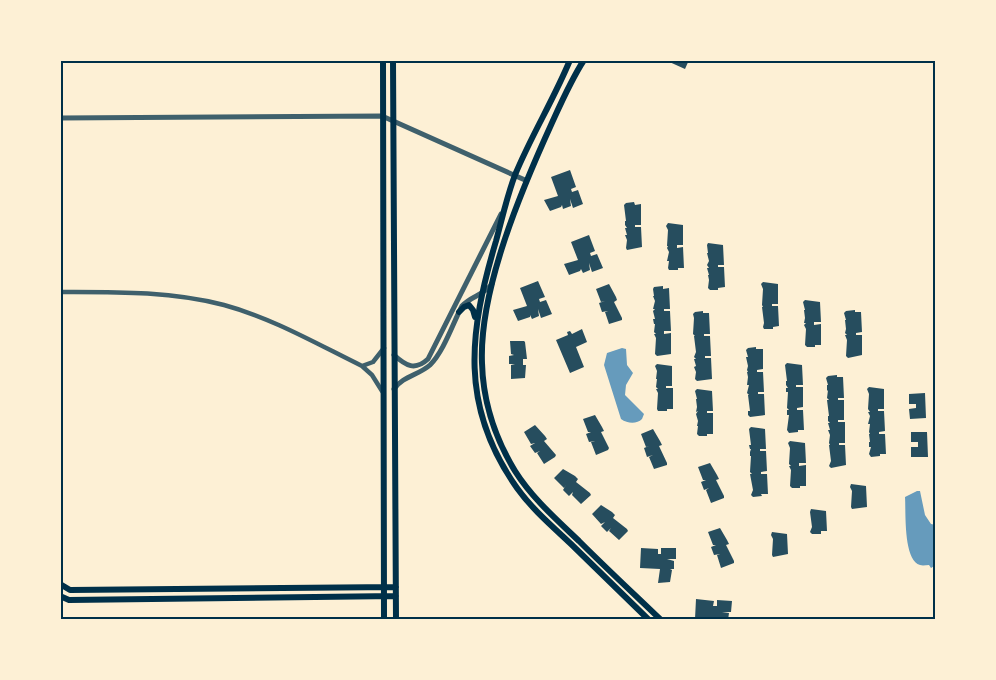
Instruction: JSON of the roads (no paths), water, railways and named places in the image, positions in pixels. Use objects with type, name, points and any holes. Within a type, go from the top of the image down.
[{"type":"main road","points":[[383,60],[384,620]]},
{"type":"main road","points":[[393,60],[396,620]]},
{"type":"main road","points":[[572,60],[515,175],[507,202],[476,325],[474,364],[477,400],[488,434],[509,475],[538,513],[650,620]]},
{"type":"main road","points":[[584,60],[570,84],[525,180],[493,282],[485,318],[482,365],[490,415],[501,446],[524,484],[543,507],[661,620]]},
{"type":"main road","points":[[459,312],[466,305],[471,307],[476,325]]},
{"type":"main road","points":[[60,584],[70,590],[396,587]]},
{"type":"main road","points":[[60,596],[69,600],[396,596]]},
{"type":"street","points":[[60,118],[382,116],[525,180]]},
{"type":"street","points":[[394,355],[406,366],[412,367],[423,364],[428,359],[507,202]]},
{"type":"street","points":[[394,389],[401,381],[431,364],[465,302],[482,294],[493,282]]},
{"type":"street","points":[[60,292],[155,293],[224,305],[278,324],[362,366],[372,375],[383,393]]},
{"type":"street","points":[[362,366],[373,362],[384,348]]},
{"type":"water","points":[[622,348],[626,349],[627,365],[633,373],[626,385],[625,395],[644,414],[640,421],[635,423],[621,419],[604,365],[607,353]]},
{"type":"water","points":[[920,491],[925,515],[931,524],[936,525],[936,565],[931,568],[929,565],[920,565],[915,561],[908,545],[905,497]]}]
